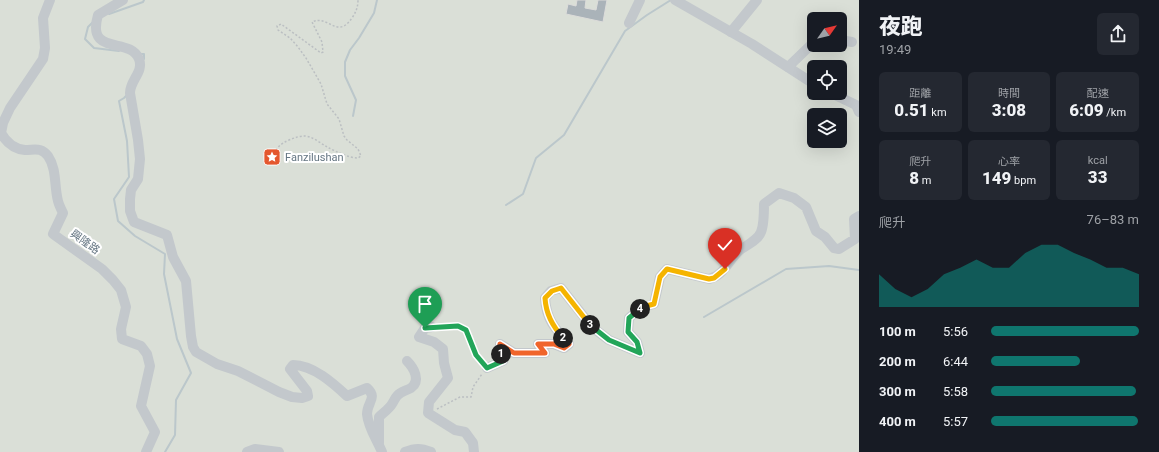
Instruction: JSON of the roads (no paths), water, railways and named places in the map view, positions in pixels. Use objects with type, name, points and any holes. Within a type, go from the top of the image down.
[{"type":"street","name":"興隆路","points":[[50,0],[43,18],[45,48],[43,59],[13,103],[3,123],[1,133],[6,142],[17,148],[25,150],[41,150],[47,156],[53,167],[58,200],[62,213],[53,234],[102,269],[121,290],[126,307],[121,329],[122,339],[141,346],[147,354],[150,366],[141,406],[155,432],[146,452]]},
{"type":"street","points":[[123,0],[98,16],[95,26],[96,35],[103,41],[110,45],[129,49],[140,61],[140,71],[130,86],[140,159],[138,178],[131,190],[130,212],[134,222],[167,235],[173,257],[186,281],[193,347],[196,352],[218,364],[238,371],[292,397],[302,398],[308,396],[290,369],[293,365],[301,365],[318,373],[347,396],[367,388],[371,392],[372,398],[367,408],[369,423],[381,449]]},
{"type":"street","points":[[629,23],[640,0]]},
{"type":"street","points":[[675,0],[752,44],[807,79]]},
{"type":"street","points":[[731,32],[757,0]]},
{"type":"street","points":[[847,41],[852,42]]},
{"type":"street","points":[[788,67],[807,49]]},
{"type":"street","points":[[846,100],[858,106]]},
{"type":"street","points":[[487,368],[503,361],[500,344],[514,353],[545,353],[538,344],[554,344],[564,348],[569,344],[550,320],[545,308],[545,298],[552,291],[561,288],[592,328],[609,340],[640,353],[637,342],[628,332],[629,318],[642,307],[654,304],[660,277],[667,269],[709,279],[714,278],[725,269],[739,251],[752,242],[761,232],[764,204],[779,193],[794,198],[806,207],[816,231],[825,237],[834,248],[839,249],[855,239],[854,218],[859,216]]},
{"type":"street","points":[[432,327],[425,328],[419,337],[434,342],[443,349],[444,363],[448,378],[429,402],[428,413],[455,430],[464,432],[473,443],[474,452]]},
{"type":"street","points":[[381,449],[379,417],[392,405],[397,396],[403,391],[412,388],[416,380],[415,371],[407,361]]},
{"type":"street","points":[[247,452],[256,449],[279,452]]},
{"type":"street","points":[[405,452],[414,449],[423,449],[431,452]]},
{"type":"waterway","points":[[109,14],[143,2],[144,0]]},
{"type":"waterway","points":[[353,116],[356,100],[345,76],[345,62],[350,50],[374,13],[377,0]]},
{"type":"waterway","points":[[506,205],[523,194],[536,158],[564,135],[625,31],[671,0]]},
{"type":"waterway","points":[[93,22],[88,27],[85,39],[94,48],[119,51]]},
{"type":"waterway","points":[[139,54],[144,54],[144,59]]},
{"type":"waterway","points":[[127,95],[119,101],[127,141],[129,177],[114,199],[118,221],[135,236],[165,254],[164,274],[177,339],[191,373],[176,400],[175,435],[165,452]]},
{"type":"waterway","points":[[704,317],[786,269],[829,266],[859,270]]},
{"type":"place","name":"Fanzilushan","points":[[272,157]]}]
